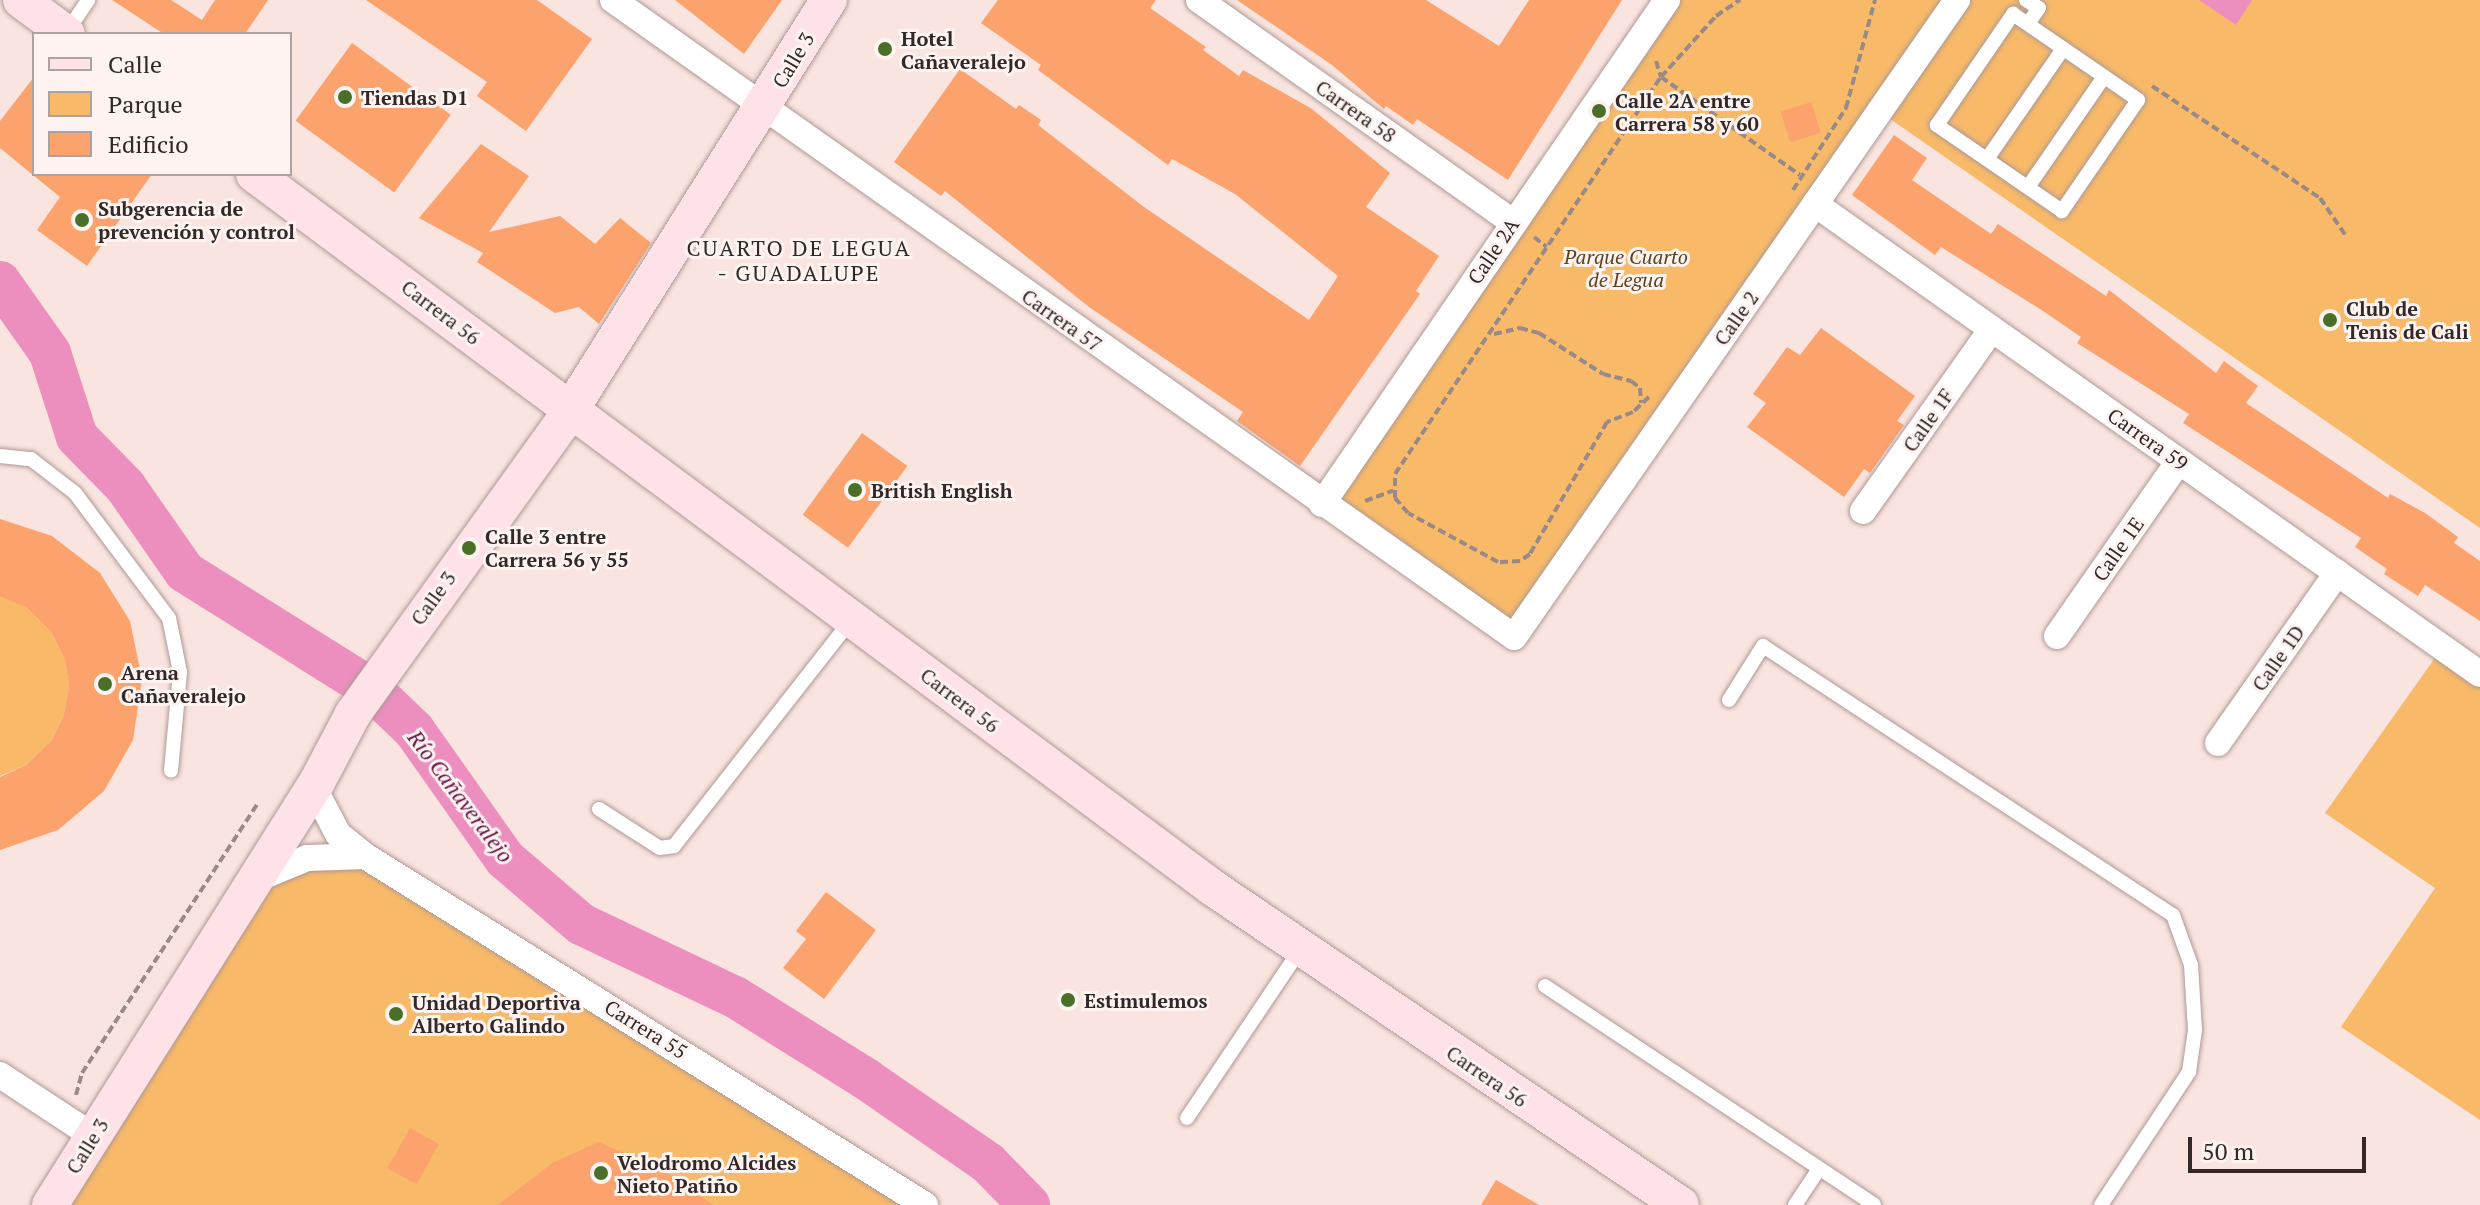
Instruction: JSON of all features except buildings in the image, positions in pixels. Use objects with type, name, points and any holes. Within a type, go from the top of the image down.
[{"type":"street","points":[[21,0],[63,32]]},
{"type":"street","name":"Carrera 57","points":[[613,0],[1514,637]]},
{"type":"street","name":"Calle 3","points":[[50,1205],[81,1129],[253,881],[317,782],[353,714],[393,652],[571,410],[764,109],[829,0]]},
{"type":"street","name":"Carrera 58","points":[[1199,0],[1512,222]]},
{"type":"street","name":"Calle 2","points":[[1514,637],[1671,390],[1815,204],[1957,0]]},
{"type":"street","name":"Calle 2A","points":[[1322,504],[1512,222],[1663,6]]},
{"type":"street","name":"Carrera 56","points":[[257,176],[1300,950],[1665,1201]]},
{"type":"street","name":"Carrera 59","points":[[1815,204],[2480,674]]},
{"type":"street","name":"Calle 1F","points":[[1863,511],[1992,329]]},
{"type":"street","name":"Calle 1E","points":[[2057,636],[2179,461]]},
{"type":"street","name":"Calle 1D","points":[[2218,743],[2337,573]]},
{"type":"street","name":"Carrera 55","points":[[317,782],[317,794],[338,834],[365,856],[925,1205]]},
{"type":"street","points":[[253,881],[307,858],[365,856]]},
{"type":"street","points":[[0,1075],[81,1129]]},
{"type":"lane","points":[[67,32],[88,0]]},
{"type":"lane","points":[[2026,0],[2039,8],[2028,24]]},
{"type":"lane","points":[[2013,14],[2063,49],[2138,100],[2062,211],[1937,125],[2013,14]]},
{"type":"lane","points":[[1987,159],[2063,49]]},
{"type":"lane","points":[[2028,187],[2104,77]]},
{"type":"lane","points":[[0,456],[31,459],[75,493],[169,618],[180,672],[171,771]]},
{"type":"lane","points":[[599,809],[660,848],[674,846],[852,619]]},
{"type":"lane","points":[[1729,700],[1763,646],[2173,915],[2191,965],[2195,1030],[2189,1072],[2101,1205]]},
{"type":"lane","points":[[1187,1118],[1300,950]]},
{"type":"lane","points":[[1545,986],[1874,1205]]},
{"type":"lane","points":[[32,1205],[81,1129]]},
{"type":"lane","points":[[1795,1205],[1819,1169]]},
{"type":"path","points":[[1671,390],[1607,422],[1530,554],[1508,564],[1498,562],[1408,513],[1393,491],[1395,474],[1492,335],[1661,77],[1716,16],[1740,0]]},
{"type":"path","points":[[1787,201],[1800,175],[1846,108],[1875,0]]},
{"type":"path","points":[[1663,6],[1651,47],[1661,77],[1800,175],[1815,204]]},
{"type":"path","points":[[2150,85],[2320,198],[2346,236]]},
{"type":"path","points":[[1492,335],[1520,328],[1539,333],[1603,374],[1640,388],[1641,405]]},
{"type":"path","points":[[81,1129],[82,1073],[258,803]]},
{"type":"green space","name":"Parque Cuarto de Legua","points":[[1667,0],[2480,0],[2480,528],[1880,112],[1514,637],[1322,504]]},
{"type":"green space","points":[[0,595],[27,608],[51,632],[65,660],[69,686],[64,714],[52,740],[26,765],[0,776]]},
{"type":"green space","points":[[2442,648],[2480,674],[2480,1120],[2341,1027],[2435,888],[2325,813]]},
{"type":"green space","name":"Unidad Deportiva Alberto Galindo","points":[[365,856],[925,1205],[50,1205],[253,881]]},
{"type":"shaded area","points":[[2199,0],[2252,0],[2236,25]]},
{"type":"waterway","name":"Río Cañaveralejo","points":[[0,282],[50,353],[77,437],[125,486],[185,572],[370,688],[414,730],[505,859],[581,924],[735,997],[866,1079],[988,1163],[1029,1205]]},
{"type":"place","name":"Hotel Cañaveralejo","points":[[885,49]]},
{"type":"place","name":"Tiendas D1","points":[[345,97]]},
{"type":"place","name":"Calle 2A entre Carrera 58 y 60","points":[[1599,111]]},
{"type":"place","name":"Subgerencia de prevención y control","points":[[82,220]]},
{"type":"place","name":"Club de Tenis de Cali","points":[[2330,320]]},
{"type":"place","name":"British English","points":[[855,490]]},
{"type":"place","name":"Calle 3 entre Carrera 56 y 55","points":[[469,548]]},
{"type":"place","name":"Arena Cañaveralejo","points":[[105,684]]},
{"type":"place","name":"Estimulemos","points":[[1068,1000]]},
{"type":"place","name":"Unidad Deportiva Alberto Galindo","points":[[396,1014]]},
{"type":"place","name":"Velodromo Alcides Nieto Patiño","points":[[601,1173]]},
{"type":"district","name":"CUARTO DE LEGUA - GUADALUPE","points":[[799,260]]}]
